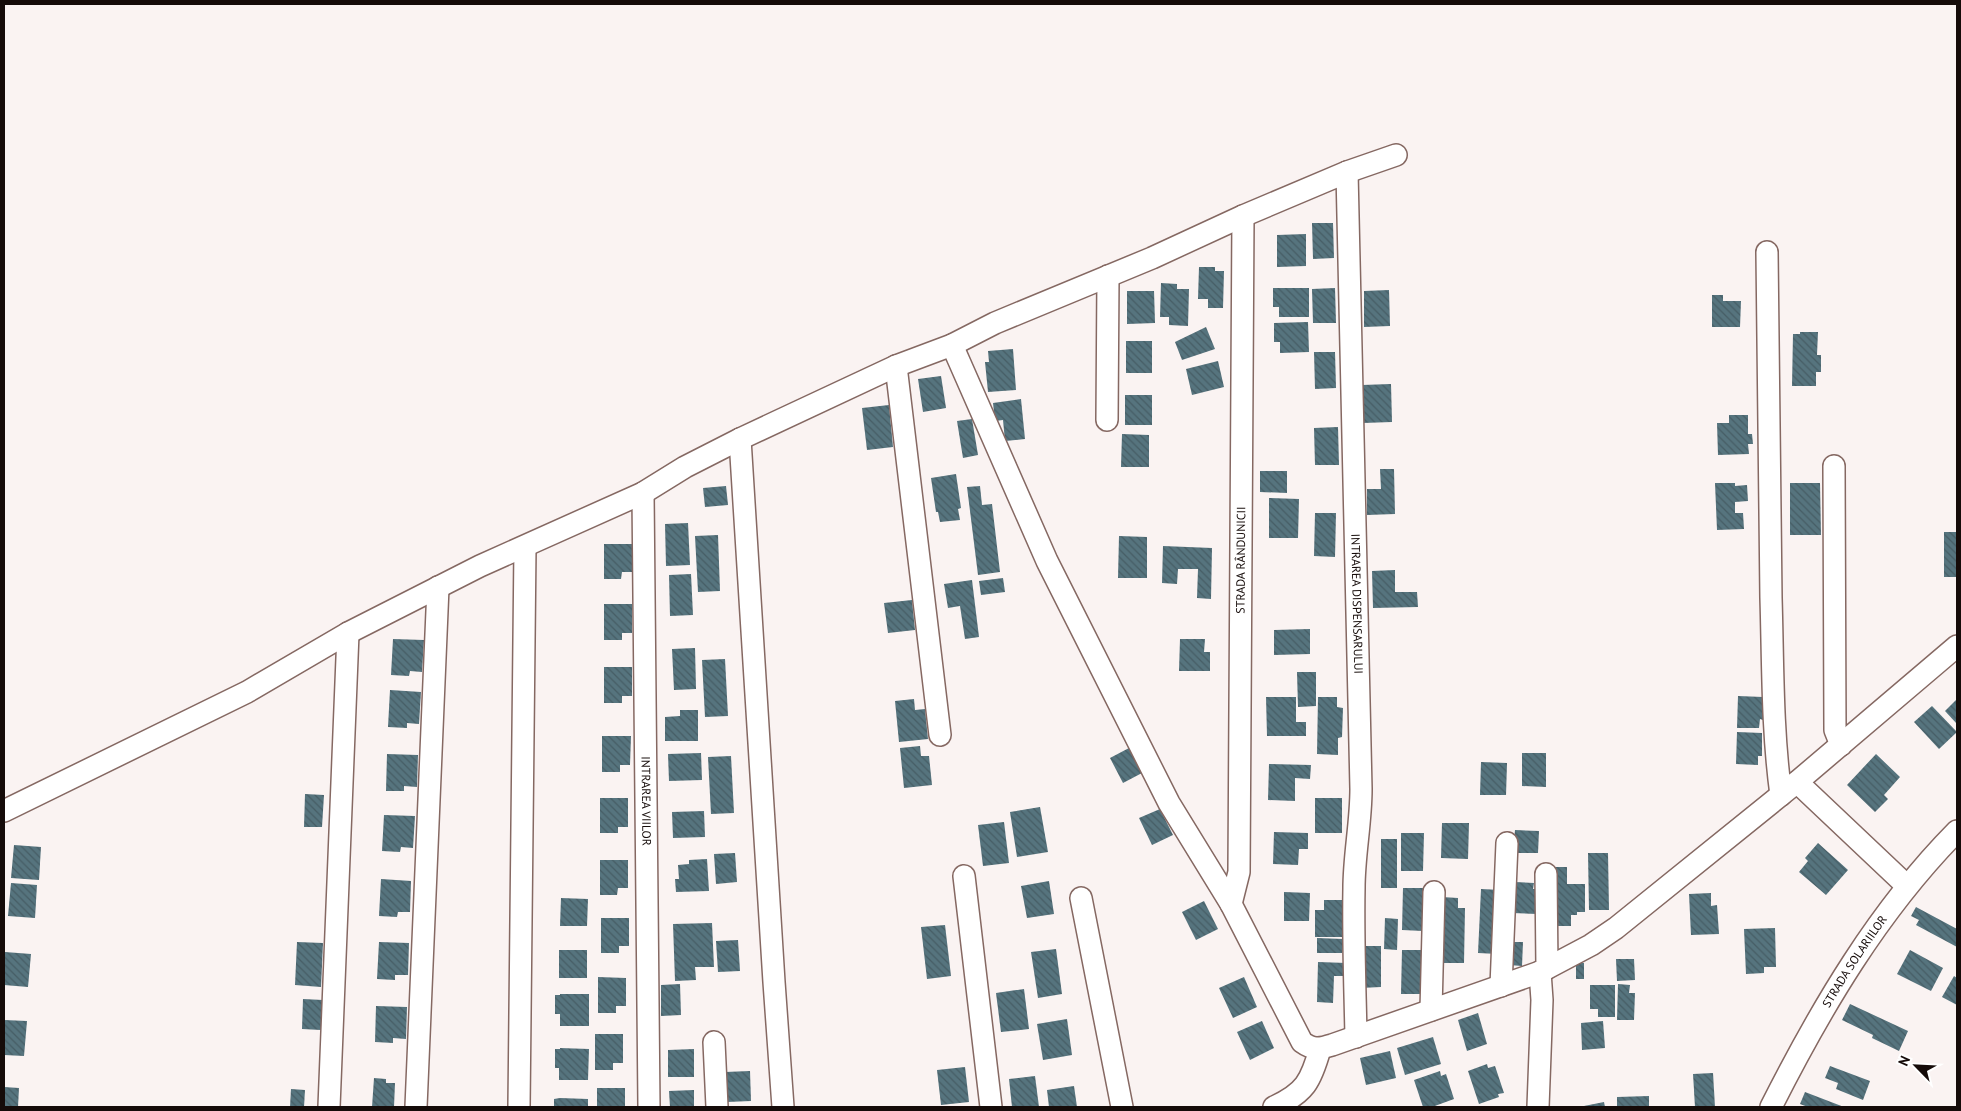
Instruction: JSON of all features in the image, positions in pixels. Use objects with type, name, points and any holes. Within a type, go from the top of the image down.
[{"type":"street","points":[[4,811],[247,692],[348,633],[438,587],[642,493],[685,467],[740,439],[896,366],[952,344],[995,323],[1347,172],[1396,155]]},
{"type":"street","name":"INTRAREA DISPENSARULUI","points":[[1347,172],[1361,797],[1354,888],[1356,1037]]},
{"type":"street","name":"STRADA RÂNDUNICII","points":[[1231,904],[1239,872],[1243,216]]},
{"type":"street","points":[[1767,252],[1768,469],[1778,772],[1789,788],[1907,886]]},
{"type":"street","points":[[1107,420],[1108,276]]},
{"type":"street","points":[[952,344],[1047,561],[1169,803],[1231,904],[1302,1042],[1310,1048],[1320,1049],[1501,986],[1543,970],[1591,944],[1616,928],[1789,788],[1957,646]]},
{"type":"street","points":[[896,366],[940,734]]},
{"type":"street","points":[[740,439],[783,1107]]},
{"type":"street","points":[[1834,466],[1835,730],[1841,745]]},
{"type":"street","name":"INTRAREA VIILOR","points":[[642,493],[649,1107]]},
{"type":"street","points":[[519,1107],[525,547]]},
{"type":"street","points":[[416,1107],[438,587]]},
{"type":"street","points":[[329,1107],[348,633]]},
{"type":"street","name":"STRADA SOLARIILOR","points":[[1771,1107],[1825,1008],[1874,930],[1907,886],[1957,831]]},
{"type":"street","points":[[1501,986],[1507,843]]},
{"type":"street","points":[[1538,1107],[1546,874]]},
{"type":"street","points":[[964,876],[991,1107]]},
{"type":"street","points":[[1431,1010],[1434,892]]},
{"type":"street","points":[[1081,898],[1122,1107]]},
{"type":"street","points":[[714,1042],[717,1107]]},
{"type":"street","points":[[1274,1107],[1286,1102],[1301,1091],[1313,1074],[1320,1049]]},
{"type":"building","points":[[1312,223],[1333,223],[1334,258],[1313,259]]},
{"type":"building","points":[[1306,234],[1306,266],[1277,267],[1277,235]]},
{"type":"building","points":[[1199,267],[1215,267],[1215,271],[1224,271],[1223,308],[1208,308],[1208,299],[1198,299]]},
{"type":"building","points":[[1161,283],[1177,284],[1177,289],[1189,289],[1188,326],[1169,325],[1169,317],[1160,317]]},
{"type":"building","points":[[1273,288],[1309,288],[1309,317],[1279,317],[1279,307],[1273,307]]},
{"type":"building","points":[[1335,288],[1336,323],[1313,323],[1312,289]]},
{"type":"building","points":[[1389,290],[1390,326],[1364,327],[1364,291]]},
{"type":"building","points":[[1127,291],[1154,291],[1155,323],[1127,324]]},
{"type":"building","points":[[1712,295],[1723,295],[1723,301],[1741,301],[1740,327],[1712,327]]},
{"type":"building","points":[[1308,322],[1309,352],[1280,353],[1280,342],[1274,342],[1274,323]]},
{"type":"building","points":[[1206,327],[1215,349],[1182,360],[1175,342]]},
{"type":"building","points":[[1800,332],[1818,332],[1817,355],[1821,355],[1821,372],[1816,372],[1816,386],[1792,386],[1793,334],[1800,334]]},
{"type":"building","points":[[1126,341],[1152,341],[1152,373],[1126,373]]},
{"type":"building","points":[[1013,349],[1016,390],[988,392],[985,362],[989,362],[988,351]]},
{"type":"building","points":[[1314,352],[1335,352],[1336,388],[1315,389]]},
{"type":"building","points":[[1218,361],[1224,387],[1192,395],[1186,369]]},
{"type":"building","points":[[941,376],[946,408],[923,412],[918,379]]},
{"type":"building","points":[[1391,384],[1392,422],[1363,423],[1362,385]]},
{"type":"building","points":[[1125,395],[1152,395],[1152,425],[1125,425]]},
{"type":"building","points":[[1021,399],[1025,439],[1005,441],[1003,420],[995,421],[993,403]]},
{"type":"building","points":[[889,405],[893,447],[867,450],[862,408]]},
{"type":"building","points":[[1729,415],[1748,415],[1748,434],[1752,434],[1753,444],[1748,444],[1749,454],[1718,455],[1717,423],[1729,423]]},
{"type":"building","points":[[972,419],[978,455],[963,458],[957,421]]},
{"type":"building","points":[[1338,427],[1339,465],[1315,465],[1314,428]]},
{"type":"building","points":[[1122,434],[1149,435],[1149,467],[1121,467]]},
{"type":"building","points":[[1380,469],[1394,469],[1395,514],[1367,515],[1367,489],[1381,489]]},
{"type":"building","points":[[1260,471],[1287,471],[1287,493],[1260,492]]},
{"type":"building","points":[[956,474],[961,508],[958,509],[960,520],[940,522],[938,512],[936,512],[931,478]]},
{"type":"building","points":[[1715,483],[1735,483],[1735,486],[1747,485],[1748,501],[1735,502],[1735,513],[1743,513],[1744,529],[1717,530]]},
{"type":"building","points":[[1790,483],[1820,483],[1821,535],[1790,535]]},
{"type":"building","points":[[726,486],[728,505],[705,507],[703,488]]},
{"type":"building","points":[[980,486],[982,505],[992,504],[1000,572],[978,575],[967,487]]},
{"type":"building","points":[[1269,498],[1299,499],[1298,538],[1269,538]]},
{"type":"building","points":[[1315,513],[1336,513],[1335,557],[1314,556]]},
{"type":"building","points":[[688,523],[690,565],[666,566],[665,524]]},
{"type":"building","points":[[1944,532],[1957,532],[1957,577],[1944,577]]},
{"type":"building","points":[[718,535],[720,591],[698,592],[695,536]]},
{"type":"building","points":[[1119,536],[1147,537],[1147,578],[1118,578]]},
{"type":"building","points":[[604,544],[632,544],[632,572],[622,572],[621,579],[604,579]]},
{"type":"building","points":[[1163,546],[1212,548],[1211,599],[1197,598],[1198,569],[1178,569],[1177,584],[1162,583]]},
{"type":"building","points":[[1395,570],[1395,592],[1417,592],[1418,607],[1373,608],[1372,571]]},
{"type":"building","points":[[691,574],[693,615],[670,616],[669,575]]},
{"type":"building","points":[[1003,578],[1005,592],[981,595],[979,581]]},
{"type":"building","points":[[972,580],[979,637],[965,639],[960,606],[948,608],[944,584]]},
{"type":"building","points":[[912,600],[915,630],[888,633],[884,603]]},
{"type":"building","points":[[604,604],[632,604],[632,633],[622,633],[622,640],[604,640]]},
{"type":"building","points":[[1310,629],[1310,654],[1274,655],[1274,630]]},
{"type":"building","points":[[393,639],[424,640],[422,672],[410,671],[409,676],[391,675]]},
{"type":"building","points":[[1180,639],[1205,639],[1204,652],[1210,652],[1210,671],[1179,671]]},
{"type":"building","points":[[695,648],[696,689],[674,690],[672,649]]},
{"type":"building","points":[[725,659],[728,716],[705,717],[702,660]]},
{"type":"building","points":[[604,667],[632,667],[632,696],[622,696],[622,703],[604,703]]},
{"type":"building","points":[[1297,672],[1316,672],[1316,706],[1298,707]]},
{"type":"building","points":[[390,690],[421,692],[419,724],[407,723],[407,728],[388,727]]},
{"type":"building","points":[[1738,696],[1763,697],[1763,720],[1760,719],[1759,728],[1737,728]]},
{"type":"building","points":[[1266,697],[1296,697],[1296,722],[1306,722],[1306,736],[1267,736]]},
{"type":"building","points":[[1318,697],[1337,697],[1337,707],[1343,708],[1342,737],[1338,738],[1338,755],[1317,754]]},
{"type":"building","points":[[914,699],[915,710],[925,709],[928,739],[899,742],[895,701]]},
{"type":"building","points":[[1957,699],[1957,724],[1945,711]]},
{"type":"building","points":[[1932,706],[1957,732],[1939,749],[1914,722]]},
{"type":"building","points":[[680,710],[698,710],[698,741],[665,741],[665,717],[680,716]]},
{"type":"building","points":[[1737,732],[1762,733],[1762,756],[1758,756],[1758,765],[1736,764]]},
{"type":"building","points":[[602,736],[631,736],[630,765],[620,765],[620,772],[602,772]]},
{"type":"building","points":[[920,746],[921,756],[929,756],[932,785],[904,788],[900,748]]},
{"type":"building","points":[[1129,748],[1142,773],[1123,783],[1110,758]]},
{"type":"building","points":[[701,753],[702,780],[669,781],[668,754]]},
{"type":"building","points":[[1522,753],[1546,753],[1546,787],[1522,786]]},
{"type":"building","points":[[387,754],[418,755],[417,787],[404,786],[404,791],[386,791]]},
{"type":"building","points":[[1876,754],[1900,777],[1884,795],[1888,799],[1875,812],[1847,785]]},
{"type":"building","points":[[731,756],[734,813],[711,814],[708,757]]},
{"type":"building","points":[[1481,762],[1507,763],[1506,795],[1480,795]]},
{"type":"building","points":[[1269,764],[1311,765],[1310,779],[1295,778],[1295,801],[1268,800]]},
{"type":"building","points":[[305,794],[324,795],[322,827],[304,827]]},
{"type":"building","points":[[600,798],[628,798],[628,827],[618,827],[618,833],[600,833]]},
{"type":"building","points":[[1315,798],[1342,798],[1342,833],[1315,833]]},
{"type":"building","points":[[1040,807],[1048,852],[1017,857],[1010,812]]},
{"type":"building","points":[[1160,809],[1173,835],[1152,845],[1139,818]]},
{"type":"building","points":[[704,811],[705,837],[673,838],[672,812]]},
{"type":"building","points":[[384,815],[415,816],[413,848],[401,847],[400,852],[382,851]]},
{"type":"building","points":[[1004,822],[1009,863],[983,866],[978,825]]},
{"type":"building","points":[[1442,823],[1469,823],[1468,859],[1441,858]]},
{"type":"building","points":[[1515,830],[1539,831],[1538,853],[1513,853]]},
{"type":"building","points":[[1274,832],[1308,833],[1308,849],[1299,849],[1298,865],[1273,864]]},
{"type":"building","points":[[1401,833],[1424,833],[1423,871],[1401,871]]},
{"type":"building","points":[[1381,839],[1397,839],[1397,888],[1381,888]]},
{"type":"building","points":[[1818,843],[1848,870],[1826,895],[1799,872],[1808,861],[1805,858]]},
{"type":"building","points":[[14,845],[41,847],[39,880],[11,878]]},
{"type":"building","points":[[735,853],[737,882],[716,884],[714,854]]},
{"type":"building","points":[[1588,853],[1608,853],[1609,910],[1589,910]]},
{"type":"building","points":[[707,859],[709,891],[676,892],[675,879],[679,879],[678,865],[689,864],[689,860]]},
{"type":"building","points":[[600,860],[628,860],[628,888],[618,888],[617,895],[600,895]]},
{"type":"building","points":[[1553,867],[1567,867],[1567,884],[1585,884],[1585,912],[1577,912],[1577,915],[1571,915],[1571,926],[1553,926]]},
{"type":"building","points":[[381,879],[411,881],[410,912],[398,912],[397,917],[379,916]]},
{"type":"building","points":[[1049,881],[1054,914],[1027,918],[1021,886]]},
{"type":"building","points":[[1514,882],[1534,883],[1533,889],[1539,889],[1537,914],[1512,913]]},
{"type":"building","points":[[11,883],[37,885],[35,918],[8,916]]},
{"type":"building","points":[[1403,888],[1425,888],[1423,931],[1402,930]]},
{"type":"building","points":[[1481,889],[1501,890],[1498,954],[1478,953]]},
{"type":"building","points":[[1284,892],[1310,893],[1309,921],[1284,921]]},
{"type":"building","points":[[1711,893],[1711,906],[1717,905],[1719,934],[1691,935],[1689,894]]},
{"type":"building","points":[[1442,897],[1458,898],[1458,908],[1465,908],[1464,963],[1440,963]]},
{"type":"building","points":[[561,898],[588,899],[587,926],[560,926]]},
{"type":"building","points":[[1324,900],[1343,900],[1343,937],[1315,937],[1315,910],[1324,910]]},
{"type":"building","points":[[1204,901],[1218,929],[1196,940],[1182,912]]},
{"type":"building","points":[[1916,907],[1957,929],[1957,947],[1916,925],[1919,920],[1911,916]]},
{"type":"building","points":[[601,918],[629,918],[629,946],[619,946],[619,953],[601,953]]},
{"type":"building","points":[[1385,918],[1398,919],[1397,950],[1384,949]]},
{"type":"building","points":[[712,923],[714,967],[695,967],[696,980],[675,981],[673,924]]},
{"type":"building","points":[[945,925],[951,976],[927,979],[921,927]]},
{"type":"building","points":[[1775,928],[1776,967],[1764,967],[1764,973],[1746,974],[1744,929]]},
{"type":"building","points":[[1317,938],[1343,939],[1342,953],[1317,953]]},
{"type":"building","points":[[738,940],[740,971],[718,972],[716,941]]},
{"type":"building","points":[[297,942],[323,943],[321,987],[295,985]]},
{"type":"building","points":[[379,942],[409,943],[408,975],[395,975],[395,980],[377,979]]},
{"type":"building","points":[[1510,942],[1523,942],[1522,966],[1509,965]]},
{"type":"building","points":[[1359,946],[1381,946],[1381,987],[1360,988]]},
{"type":"building","points":[[1056,949],[1062,994],[1038,998],[1031,952]]},
{"type":"building","points":[[559,950],[587,950],[587,978],[559,978]]},
{"type":"building","points":[[1402,950],[1424,950],[1423,994],[1401,994]]},
{"type":"building","points":[[1910,950],[1943,968],[1931,991],[1897,974]]},
{"type":"building","points":[[5,952],[31,954],[28,987],[4,985]]},
{"type":"building","points":[[1616,959],[1634,959],[1635,980],[1617,981]]},
{"type":"building","points":[[1318,962],[1347,963],[1346,976],[1334,976],[1333,1003],[1317,1002]]},
{"type":"building","points":[[1576,963],[1584,963],[1584,979],[1576,979]]},
{"type":"building","points":[[1954,976],[1957,978],[1957,1005],[1942,997]]},
{"type":"building","points":[[598,977],[626,978],[626,1006],[616,1006],[616,1013],[598,1013]]},
{"type":"building","points":[[1244,977],[1257,1007],[1233,1018],[1219,988]]},
{"type":"building","points":[[680,984],[681,1015],[661,1016],[661,985]]},
{"type":"building","points":[[1618,984],[1630,985],[1629,993],[1635,993],[1634,1020],[1617,1020]]},
{"type":"building","points":[[1590,985],[1615,985],[1615,1017],[1598,1017],[1598,1009],[1590,1009]]},
{"type":"building","points":[[1024,989],[1029,1029],[1001,1032],[996,993]]},
{"type":"building","points":[[589,994],[589,1026],[560,1026],[560,1014],[555,1014],[555,995]]},
{"type":"building","points":[[303,999],[323,1000],[321,1030],[302,1029]]},
{"type":"building","points":[[1850,1004],[1908,1031],[1899,1051],[1872,1038],[1873,1035],[1842,1020]]},
{"type":"building","points":[[376,1006],[407,1007],[406,1039],[393,1038],[393,1043],[375,1042]]},
{"type":"building","points":[[1478,1013],[1487,1044],[1467,1051],[1458,1020]]},
{"type":"building","points":[[1067,1019],[1072,1055],[1043,1060],[1037,1024]]},
{"type":"building","points":[[4,1020],[27,1021],[24,1056],[4,1055]]},
{"type":"building","points":[[1262,1021],[1274,1048],[1250,1060],[1237,1032]]},
{"type":"building","points":[[1603,1021],[1605,1048],[1582,1050],[1581,1023]]},
{"type":"building","points":[[595,1034],[623,1034],[623,1063],[613,1063],[613,1070],[595,1070]]},
{"type":"building","points":[[1433,1037],[1441,1064],[1405,1075],[1397,1048]]},
{"type":"building","points":[[555,1049],[589,1049],[588,1080],[559,1080],[559,1068],[555,1068]]},
{"type":"building","points":[[694,1049],[694,1077],[668,1077],[668,1050]]},
{"type":"building","points":[[1390,1051],[1396,1078],[1366,1085],[1360,1058]]},
{"type":"building","points":[[1487,1064],[1488,1068],[1495,1066],[1504,1093],[1498,1094],[1499,1097],[1479,1104],[1468,1071]]},
{"type":"building","points":[[1830,1066],[1870,1081],[1863,1100],[1836,1089],[1838,1083],[1825,1078]]},
{"type":"building","points":[[965,1067],[969,1102],[941,1105],[937,1070]]},
{"type":"building","points":[[750,1071],[751,1101],[727,1102],[725,1072]]},
{"type":"building","points":[[1440,1071],[1441,1076],[1446,1074],[1454,1099],[1432,1107],[1423,1107],[1414,1080]]},
{"type":"building","points":[[1713,1073],[1715,1107],[1695,1107],[1693,1074]]},
{"type":"building","points":[[1035,1076],[1039,1107],[1012,1107],[1009,1079]]},
{"type":"building","points":[[374,1078],[386,1079],[386,1083],[395,1083],[394,1107],[372,1107]]},
{"type":"building","points":[[1074,1086],[1077,1107],[1049,1107],[1047,1090]]},
{"type":"building","points":[[4,1087],[19,1088],[18,1107],[4,1107]]},
{"type":"building","points":[[597,1088],[625,1088],[625,1107],[597,1107]]},
{"type":"building","points":[[291,1089],[305,1090],[304,1107],[290,1107]]},
{"type":"building","points":[[694,1090],[694,1107],[670,1107],[669,1091]]},
{"type":"building","points":[[1805,1092],[1844,1107],[1808,1107],[1800,1104]]},
{"type":"building","points":[[1649,1096],[1649,1107],[1617,1107],[1617,1097]]},
{"type":"building","points":[[554,1099],[588,1099],[588,1107],[554,1107]]},
{"type":"building","points":[[1604,1102],[1605,1107],[1584,1107],[1584,1106]]}]
